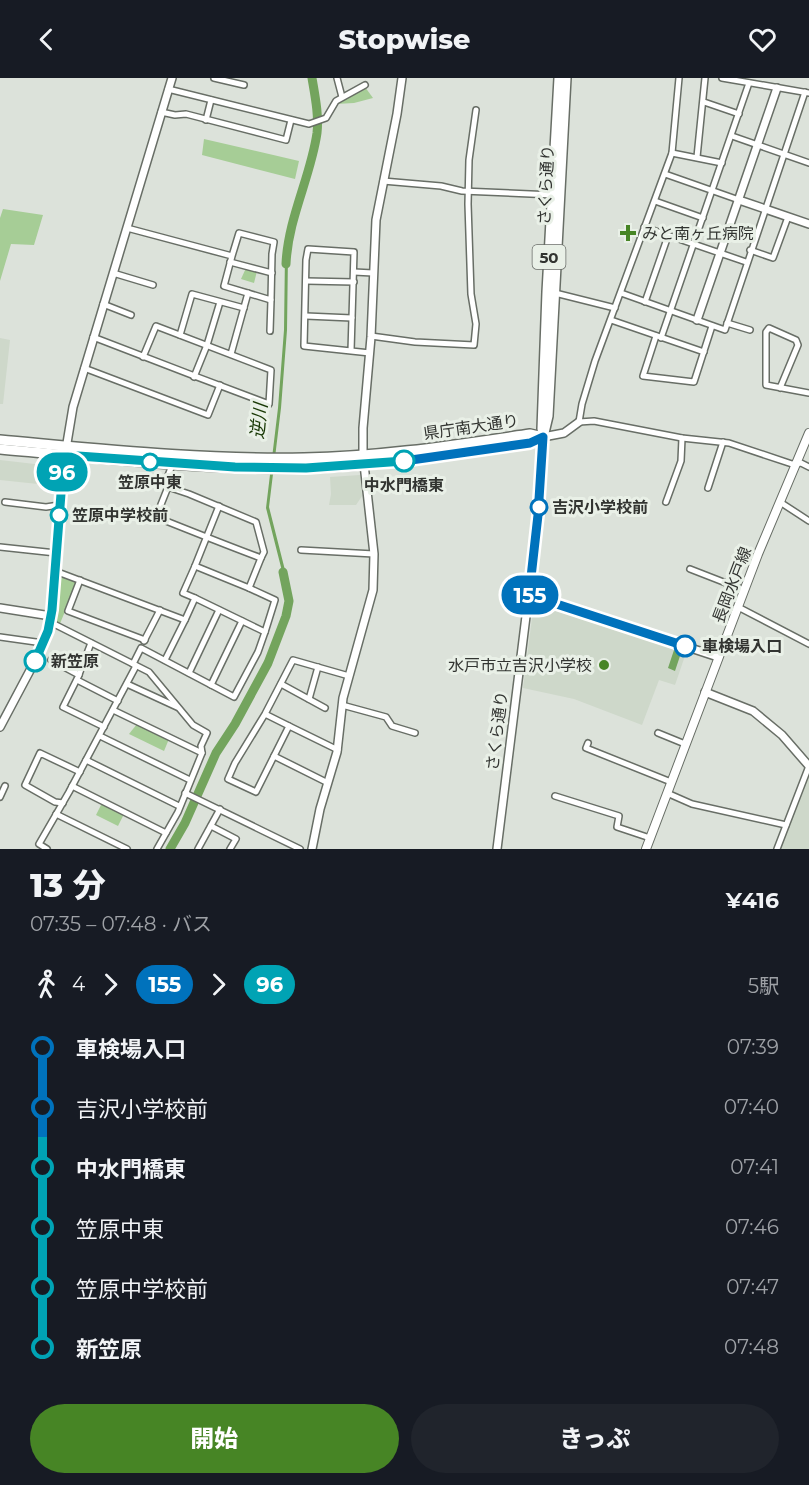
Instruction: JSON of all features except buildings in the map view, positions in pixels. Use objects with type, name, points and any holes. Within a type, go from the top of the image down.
[{"type":"main road","name":"さくら通り","points":[[543,437],[548,416],[555,293],[559,78]]},
{"type":"main road","name":"さくら通り","points":[[543,437],[541,417],[556,195],[567,78]]},
{"type":"main road","name":"長岡水戸線","points":[[646,849],[744,590],[809,433]]},
{"type":"main road","name":"県庁南大通り","points":[[0,440],[173,463],[279,463],[421,459],[530,443],[543,437]]},
{"type":"main road","name":"県庁南大通り","points":[[0,449],[212,457],[263,463]]},
{"type":"street","points":[[0,727],[43,644],[51,619],[59,505],[65,450],[73,407],[172,78]]},
{"type":"street","points":[[214,78],[244,85]]},
{"type":"street","points":[[337,78],[342,98]]},
{"type":"street","points":[[312,849],[320,809],[338,750],[342,705],[370,603],[374,580],[374,554],[363,428],[370,353],[376,220],[402,78]]},
{"type":"street","points":[[579,422],[589,378],[672,153],[679,78]]},
{"type":"street","points":[[698,157],[705,78]]},
{"type":"street","points":[[621,293],[724,330],[783,154],[807,93],[722,78]]},
{"type":"street","points":[[764,85],[765,78]]},
{"type":"street","points":[[712,326],[694,382],[643,376],[671,311],[749,83]]},
{"type":"street","points":[[168,89],[309,124],[324,119],[336,101],[365,85]]},
{"type":"street","points":[[697,320],[777,88]]},
{"type":"street","points":[[207,120],[211,100]]},
{"type":"street","points":[[704,102],[739,114]]},
{"type":"street","points":[[371,336],[416,342],[474,345],[476,324],[471,294],[468,191],[469,160],[476,110]]},
{"type":"street","points":[[161,112],[175,115],[186,114],[286,140],[291,120]]},
{"type":"street","points":[[732,136],[809,163]]},
{"type":"street","points":[[672,153],[722,163]]},
{"type":"street","points":[[665,174],[809,223]]},
{"type":"street","points":[[383,181],[441,186],[468,191],[556,195]]},
{"type":"street","points":[[655,201],[703,218]]},
{"type":"street","points":[[750,250],[773,258],[788,217]]},
{"type":"street","points":[[644,227],[746,262]]},
{"type":"street","points":[[127,228],[272,273]]},
{"type":"street","points":[[270,331],[274,242],[239,233],[224,286],[271,300]]},
{"type":"street","points":[[645,302],[668,236]]},
{"type":"street","points":[[351,351],[354,252],[308,249],[304,346],[351,351],[370,353]]},
{"type":"street","points":[[354,272],[373,273]]},
{"type":"street","points":[[113,273],[153,285]]},
{"type":"street","points":[[306,281],[354,282]]},
{"type":"street","points":[[231,354],[248,293]]},
{"type":"street","points":[[555,293],[615,308]]},
{"type":"street","points":[[180,335],[192,294],[244,308]]},
{"type":"street","points":[[195,376],[220,302]]},
{"type":"street","points":[[104,304],[131,315]]},
{"type":"street","points":[[306,316],[352,318]]},
{"type":"street","points":[[611,320],[704,352]]},
{"type":"street","points":[[727,323],[750,330]]},
{"type":"street","points":[[93,337],[143,357],[269,404],[270,370],[207,345],[156,326],[143,357]]},
{"type":"street","points":[[780,388],[798,345],[796,340],[769,328],[765,332],[766,385],[780,388],[809,393]]},
{"type":"street","points":[[84,368],[208,415],[220,386]]},
{"type":"street","points":[[543,437],[564,433],[579,422],[594,422],[682,438],[723,442],[809,467]]},
{"type":"street","name":"さくら通り","points":[[497,849],[538,515],[543,437]]},
{"type":"street","points":[[666,502],[681,460],[682,438]]},
{"type":"street","points":[[708,488],[723,442]]},
{"type":"street","points":[[173,463],[165,483],[168,488],[189,494],[256,522],[264,552],[249,588]]},
{"type":"street","points":[[168,488],[156,517],[261,558]]},
{"type":"street","points":[[5,502],[46,507],[59,505]]},
{"type":"street","points":[[780,502],[809,520]]},
{"type":"street","points":[[219,506],[183,593],[265,632]]},
{"type":"street","points":[[0,547],[56,553]]},
{"type":"street","points":[[301,550],[374,554]]},
{"type":"street","points":[[141,648],[234,697],[258,652],[275,600],[195,566]]},
{"type":"street","points":[[690,569],[744,590]]},
{"type":"street","points":[[55,571],[184,620]]},
{"type":"street","points":[[80,580],[68,611],[145,640]]},
{"type":"street","points":[[529,595],[718,657]]},
{"type":"street","points":[[165,660],[195,598]]},
{"type":"street","points":[[738,607],[809,644]]},
{"type":"street","points":[[0,608],[51,619],[91,643],[149,672],[193,725],[207,733],[187,794],[157,849]]},
{"type":"street","points":[[47,849],[39,844],[127,684],[141,648],[160,610]]},
{"type":"street","points":[[189,673],[219,610]]},
{"type":"street","points":[[211,685],[242,621]]},
{"type":"street","points":[[0,637],[43,644]]},
{"type":"street","points":[[91,643],[78,678],[63,707],[104,728]]},
{"type":"street","points":[[51,660],[118,700]]},
{"type":"street","points":[[289,726],[256,792],[228,779],[235,763],[266,714],[293,660],[349,676]]},
{"type":"street","points":[[309,699],[318,667]]},
{"type":"street","points":[[127,684],[179,709]]},
{"type":"street","points":[[281,684],[325,708]]},
{"type":"street","points":[[705,692],[753,711],[782,735],[809,766],[777,849]]},
{"type":"street","points":[[342,705],[386,717],[392,726],[415,732]]},
{"type":"street","points":[[113,710],[202,753]]},
{"type":"street","points":[[266,714],[338,750]]},
{"type":"street","points":[[658,733],[685,744]]},
{"type":"street","points":[[100,736],[190,780]]},
{"type":"street","points":[[588,743],[586,748],[671,782]]},
{"type":"street","points":[[63,803],[55,802],[25,785],[40,753],[80,772]]},
{"type":"street","points":[[274,756],[328,783]]},
{"type":"street","points":[[86,760],[179,806]]},
{"type":"street","points":[[0,797],[5,786]]},
{"type":"street","points":[[72,786],[166,833]]},
{"type":"street","points":[[667,793],[692,804],[786,825]]},
{"type":"street","points":[[187,794],[300,849]]},
{"type":"street","points":[[555,796],[619,816],[617,827],[650,838]]},
{"type":"street","points":[[198,849],[220,809]]},
{"type":"street","points":[[57,814],[127,849]]},
{"type":"street","points":[[211,826],[236,839],[230,849]]},
{"type":"shaded area","points":[[365,87],[373,98],[354,103],[336,104]]},
{"type":"shaded area","points":[[204,139],[299,161],[295,179],[202,155]]},
{"type":"shaded area","points":[[3,209],[43,215],[34,245],[11,244],[0,281],[0,218]]},
{"type":"shaded area","points":[[285,254],[288,254],[287,330],[281,408],[269,507],[288,582],[285,583],[266,508],[278,408],[284,330]]},
{"type":"shaded area","points":[[246,268],[257,271],[254,283],[241,279]]},
{"type":"shaded area","points":[[0,338],[10,340],[3,404],[0,404]]},
{"type":"shaded area","points":[[0,460],[52,466],[58,473],[57,486],[0,480]]},
{"type":"shaded area","points":[[360,475],[362,496],[356,505],[329,505],[330,477]]},
{"type":"shaded area","points":[[59,576],[77,582],[59,626],[56,624]]},
{"type":"shaded area","name":"水戸市立吉沢小学校","points":[[539,602],[687,650],[675,685],[659,680],[642,725],[574,699],[523,688],[534,603]]},
{"type":"shaded area","points":[[674,650],[681,653],[675,671],[668,668]]},
{"type":"shaded area","points":[[137,724],[169,739],[164,751],[129,734]]},
{"type":"shaded area","points":[[809,772],[809,849],[779,849]]},
{"type":"shaded area","points":[[102,803],[124,814],[118,826],[96,815]]},
{"type":"waterway","name":"逆川","points":[[286,264],[291,230],[317,133],[317,112],[312,78]]},
{"type":"waterway","name":"逆川","points":[[170,849],[185,823],[216,753],[235,724],[268,663],[286,616],[289,601],[283,572]]},
{"type":"bus line","name":"155","points":[[404,461],[530,443],[543,437],[538,515],[529,595],[685,646]]},
{"type":"bus line","name":"96","points":[[35,661],[48,631],[52,610],[64,455],[235,467],[306,468],[404,461]]},
{"type":"place","name":"みと南ヶ丘病院","points":[[628,233]]},
{"type":"place","name":"中水門橋東","points":[[404,461]]},
{"type":"place","name":"笠原中東","points":[[150,462]]},
{"type":"place","name":"吉沢小学校前","points":[[539,507]]},
{"type":"place","name":"笠原中学校前","points":[[59,515]]},
{"type":"place","name":"車検場入口","points":[[685,646]]},
{"type":"place","name":"新笠原","points":[[35,661]]},
{"type":"place","name":"水戸市立吉沢小学校","points":[[604,665]]}]
